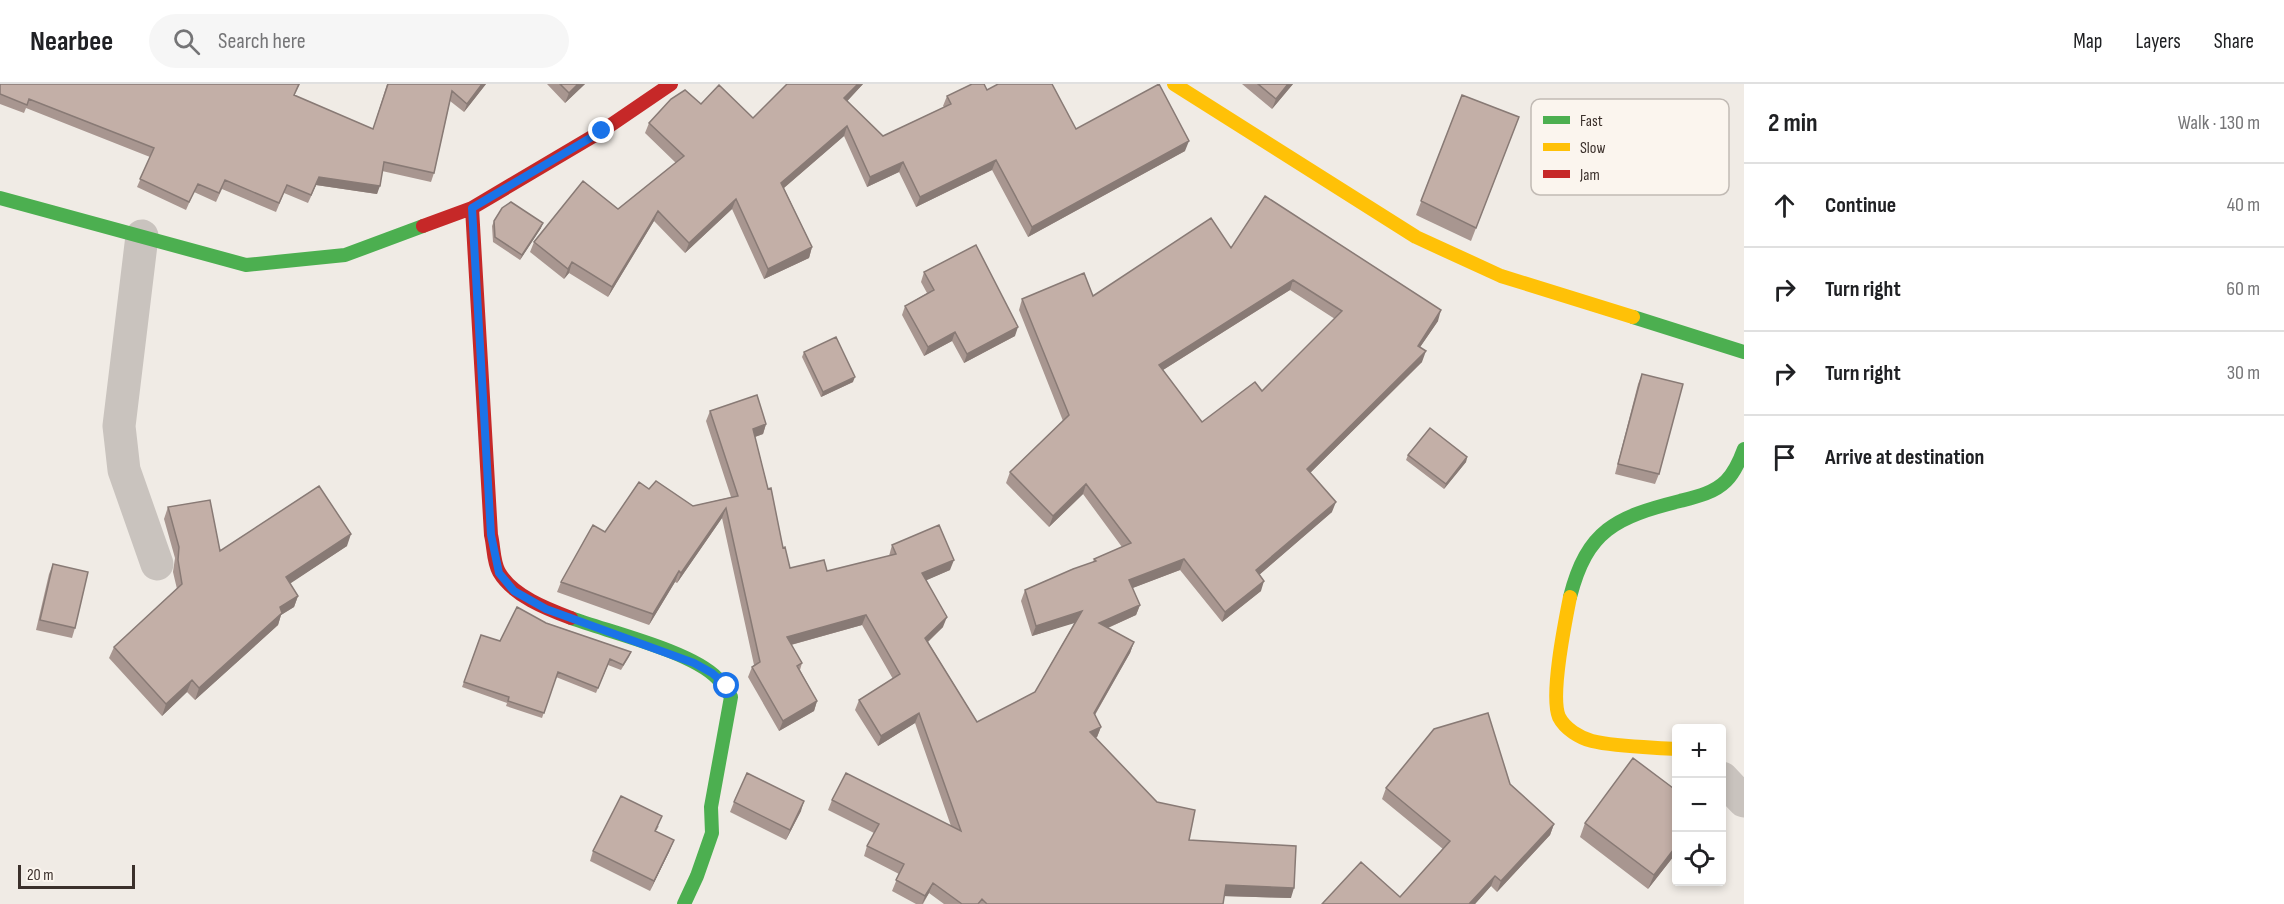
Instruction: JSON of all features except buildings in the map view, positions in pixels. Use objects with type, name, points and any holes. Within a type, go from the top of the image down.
[{"type":"street","points":[[0,198],[246,265],[345,255],[472,208],[602,131],[671,84]]},
{"type":"street","points":[[1174,84],[1416,237],[1501,276],[1744,352]]},
{"type":"street","points":[[472,208],[491,535],[499,573],[514,591],[546,609],[653,646],[712,673],[727,686],[730,697],[711,807],[712,833],[698,876],[684,904]]},
{"type":"street","points":[[142,236],[119,426],[124,470],[157,564]]},
{"type":"street","points":[[1672,749],[1592,741],[1561,724],[1555,701],[1572,591],[1584,556],[1602,531],[1630,515],[1713,491],[1733,473],[1744,449]]},
{"type":"street","points":[[1726,782],[1744,801]]},
{"type":"traffic: fast","points":[[0,198],[246,265],[345,255],[423,226]]},
{"type":"traffic: fast","points":[[1633,317],[1744,352]]},
{"type":"traffic: fast","points":[[1570,597],[1585,556],[1595,541],[1607,530],[1638,513],[1716,489],[1732,474],[1744,449]]},
{"type":"traffic: fast","points":[[571,618],[689,659],[717,678],[731,697],[711,807],[712,833],[697,876],[684,904]]},
{"type":"traffic: slow","points":[[1174,84],[1416,237],[1501,276],[1633,317]]},
{"type":"traffic: slow","points":[[1570,597],[1557,676],[1556,693],[1559,717],[1573,732],[1592,741],[1623,746],[1672,749]]},
{"type":"traffic: jam","points":[[423,226],[472,208],[602,131],[671,84]]},
{"type":"traffic: jam","points":[[472,208],[491,535],[496,563],[505,580],[522,595],[541,606],[571,618]]},
{"type":"route","points":[[602,131],[472,208],[491,535],[499,573],[514,591],[546,609],[653,646],[694,663],[712,673],[727,686]]}]
